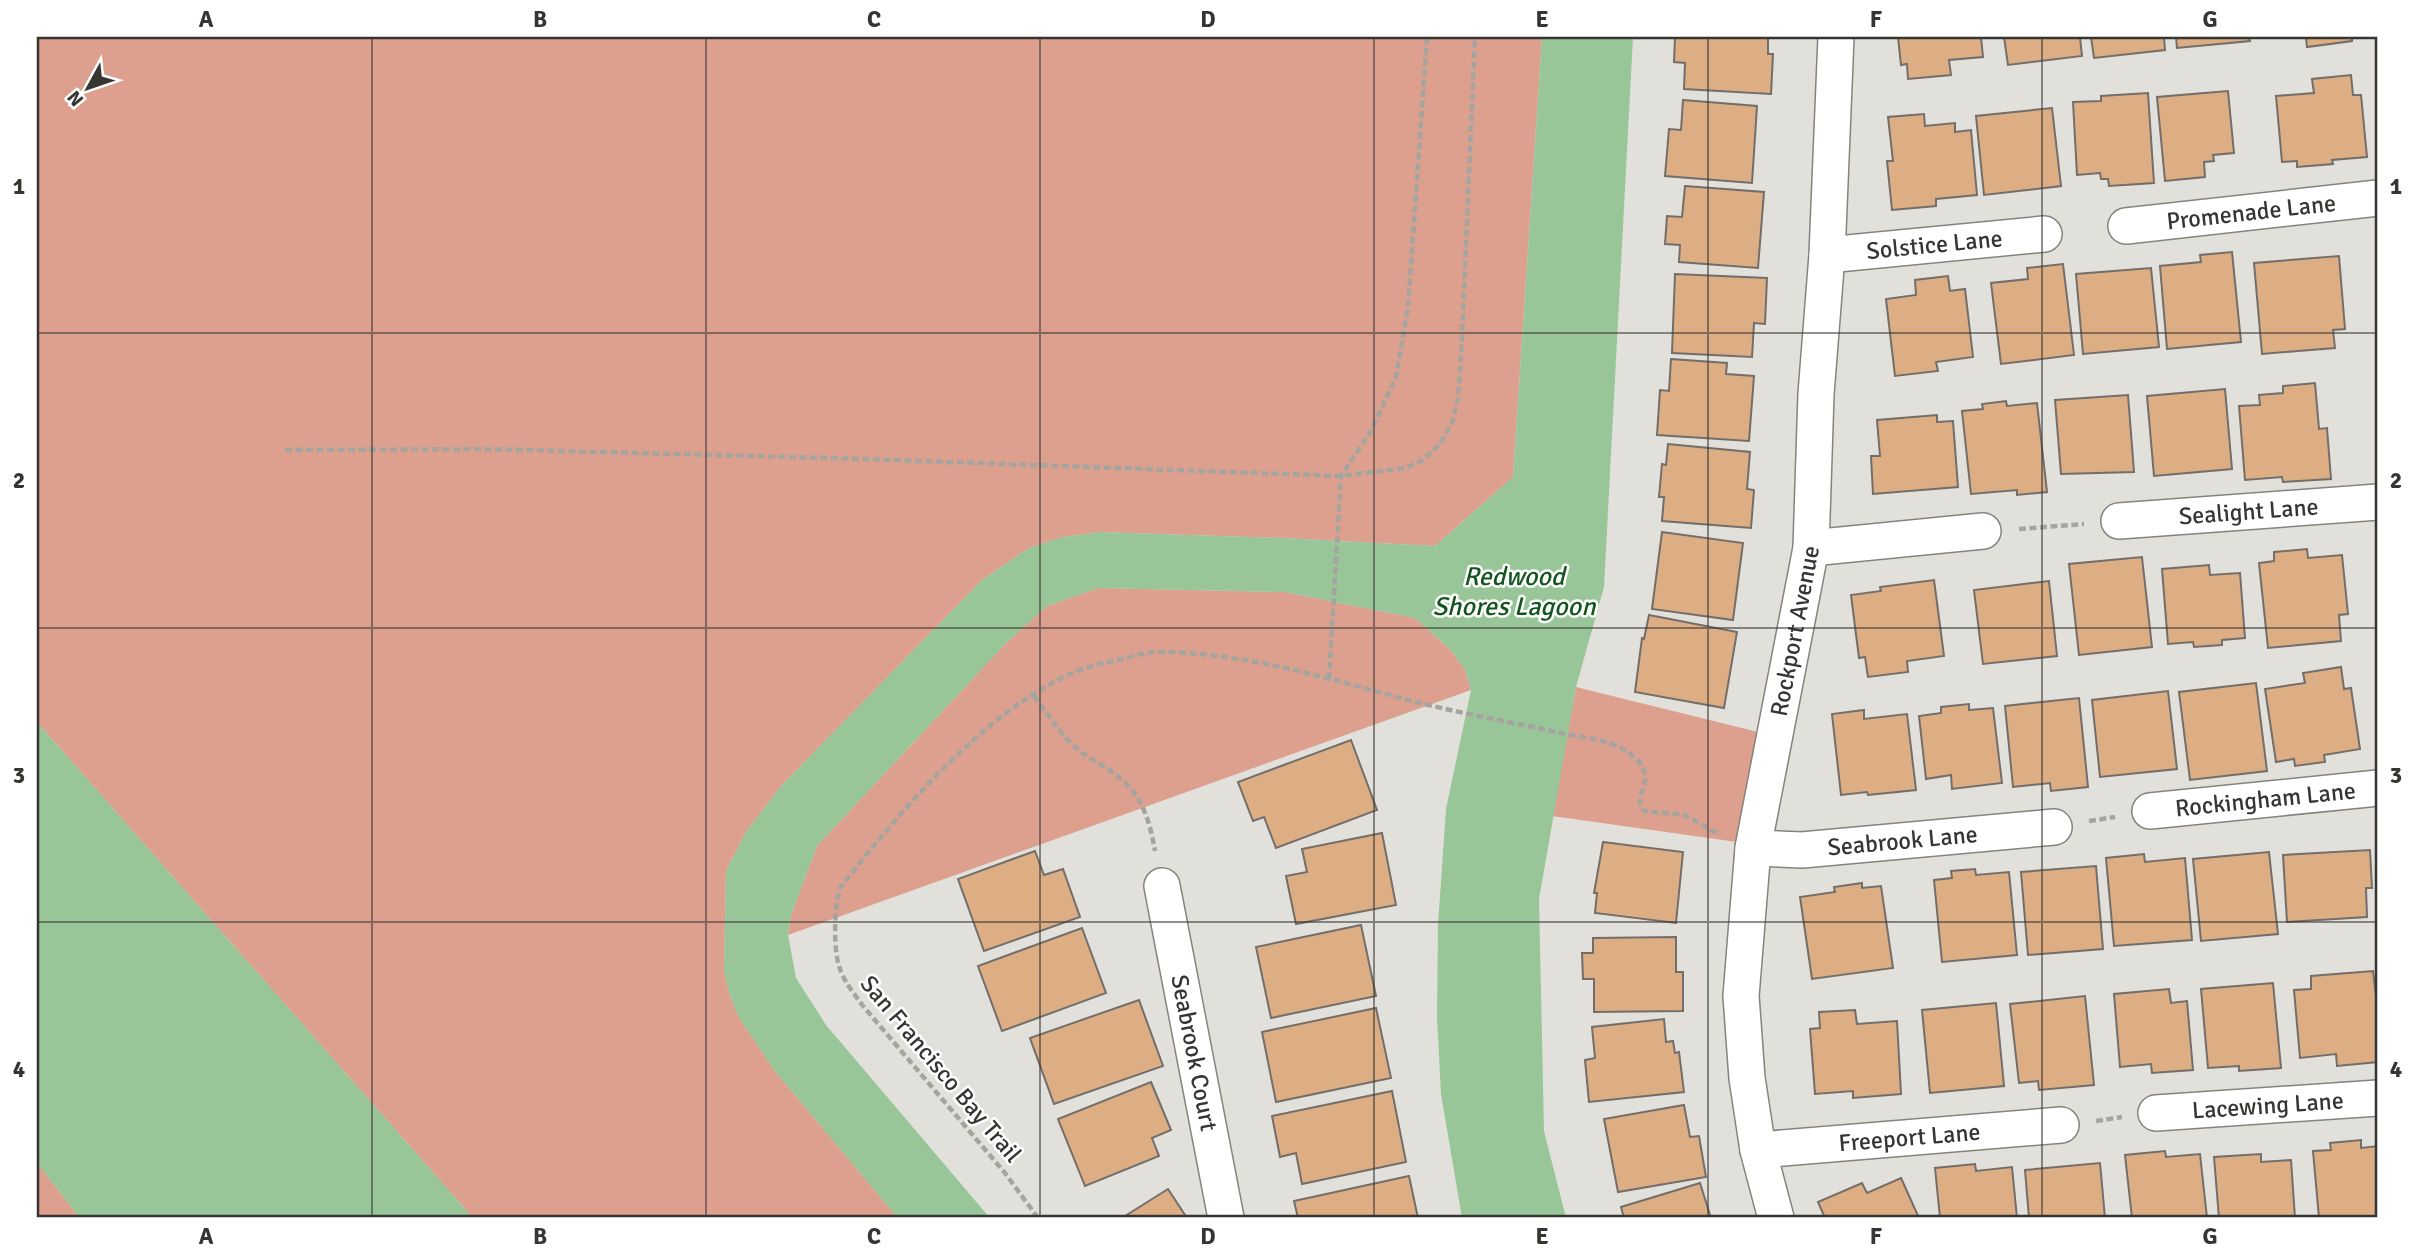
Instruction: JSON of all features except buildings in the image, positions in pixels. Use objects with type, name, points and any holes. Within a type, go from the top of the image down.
[{"type":"street","name":"Rockport Avenue","points":[[1776,1218],[1758,1150],[1747,1078],[1741,996],[1753,848],[1811,548],[1816,394],[1827,256],[1836,37]]},
{"type":"street","name":"Promenade Lane","points":[[2126,226],[2378,198]]},
{"type":"street","name":"Solstice Lane","points":[[1827,256],[2044,234]]},
{"type":"street","name":"Sealight Lane","points":[[2119,521],[2378,502]]},
{"type":"street","points":[[1811,548],[1983,531]]},
{"type":"street","name":"Rockingham Lane","points":[[2150,811],[2378,788]]},
{"type":"street","name":"Seabrook Lane","points":[[1753,848],[1802,850],[2054,827]]},
{"type":"street","name":"Seabrook Court","points":[[1161,886],[1226,1218]]},
{"type":"street","name":"Lacewing Lane","points":[[2156,1113],[2378,1098]]},
{"type":"street","name":"Freeport Lane","points":[[1758,1150],[2061,1125]]},
{"type":"path","points":[[1329,679],[1341,476],[1371,431],[1396,377],[1408,307],[1427,37]]},
{"type":"path","points":[[285,450],[486,449],[1341,476],[1405,468],[1421,461],[1442,441],[1458,396],[1475,37]]},
{"type":"path","points":[[1983,531],[2119,521]]},
{"type":"path","name":"San Francisco Bay Trail","points":[[1038,1218],[1005,1173],[863,1006],[846,982],[839,967],[836,902],[839,888],[909,804],[1010,711],[1066,676],[1098,664],[1156,652],[1233,658],[1329,679],[1439,708],[1589,739],[1619,747],[1639,762],[1646,779],[1645,788],[1639,796],[1640,807],[1644,811],[1685,815],[1719,834],[1753,848]]},
{"type":"path","points":[[1034,696],[1080,751],[1126,782],[1141,800],[1150,823],[1161,886]]},
{"type":"path","points":[[2054,827],[2150,811]]},
{"type":"path","points":[[2061,1125],[2156,1113]]},
{"type":"shaded area","points":[[37,37],[1542,37],[1513,477],[1435,546],[1101,532],[1062,537],[1029,548],[982,580],[782,785],[746,832],[726,871],[724,970],[729,992],[738,1016],[774,1070],[898,1218],[473,1218],[37,722]]},
{"type":"shaded area","points":[[1098,588],[1285,592],[1415,618],[1450,649],[1465,670],[1471,690],[788,935],[791,915],[817,846],[1006,643],[1047,606]]},
{"type":"shaded area","points":[[1576,687],[1762,733],[1737,842],[1552,816]]},
{"type":"shaded area","points":[[37,1163],[80,1218],[37,1218]]},
{"type":"water","name":"Redwood Shores Lagoon","points":[[1542,37],[1633,37],[1604,587],[1576,687],[1539,899],[1544,1131],[1566,1218],[1462,1218],[1441,1094],[1437,1016],[1438,925],[1446,809],[1471,690],[1465,670],[1450,649],[1415,618],[1285,592],[1098,588],[1047,606],[1006,643],[817,846],[791,915],[788,935],[796,978],[826,1025],[990,1218],[898,1218],[774,1070],[738,1016],[724,970],[726,871],[746,832],[782,785],[982,580],[1029,548],[1062,537],[1101,532],[1435,546],[1513,477]]},
{"type":"water","points":[[37,722],[473,1218],[80,1218],[37,1163]]}]
